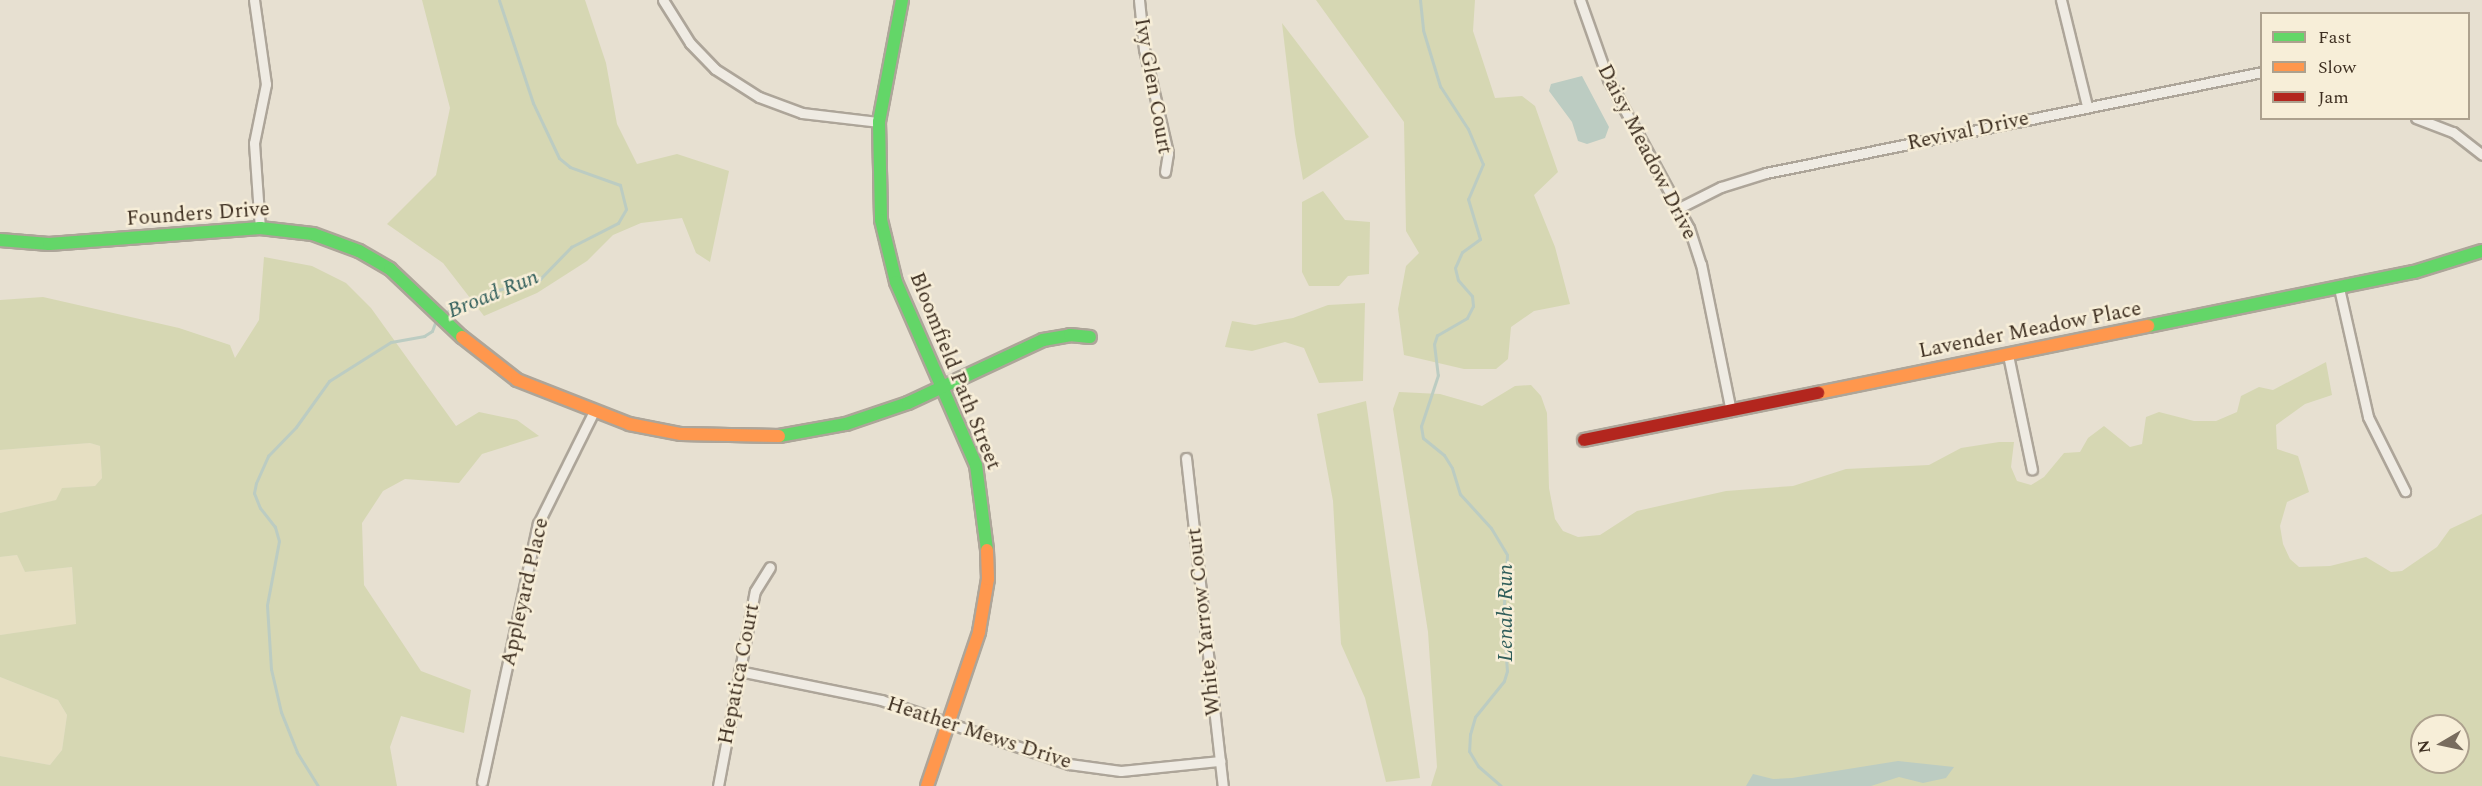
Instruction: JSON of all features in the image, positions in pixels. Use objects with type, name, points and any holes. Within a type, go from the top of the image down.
[{"type":"street","points":[[254,0],[266,77],[254,142],[260,228]]},
{"type":"street","points":[[663,0],[690,43],[715,69],[759,98],[802,113],[879,122]]},
{"type":"street","name":"Bloomfield Path Street","points":[[902,0],[879,122],[878,196],[886,248],[912,321],[943,386],[976,465],[984,497],[988,556],[980,632],[927,786]]},
{"type":"street","name":"Ivy Glen Court","points":[[1139,0],[1144,49],[1168,153],[1165,172]]},
{"type":"street","name":"Daisy Meadow Drive","points":[[1580,0],[1608,80],[1681,207],[1701,264],[1731,411]]},
{"type":"street","points":[[2061,0],[2087,106]]},
{"type":"street","name":"Revival Drive","points":[[1681,207],[1744,178],[2260,72]]},
{"type":"street","points":[[2421,120],[2453,132],[2482,154]]},
{"type":"street","name":"Founders Drive","points":[[0,240],[49,244],[260,228],[313,234],[359,251],[390,269],[466,339],[517,380],[629,424],[681,434],[782,436],[846,424],[908,403],[1043,340],[1070,335],[1090,337]]},
{"type":"street","name":"Lavender Meadow Place","points":[[1584,440],[2339,288],[2422,270],[2482,251]]},
{"type":"street","points":[[2339,288],[2368,417],[2405,491]]},
{"type":"street","points":[[2008,354],[2032,470]]},
{"type":"street","name":"Appleyard Place","points":[[482,782],[538,524],[594,411]]},
{"type":"street","name":"White Yarrow Court","points":[[1186,458],[1223,786]]},
{"type":"street","name":"Hepatica Court","points":[[718,786],[755,591],[770,567]]},
{"type":"street","name":"Heather Mews Drive","points":[[740,671],[881,700],[949,721],[1069,764],[1121,771],[1220,761]]},
{"type":"shaded area","points":[[1582,76],[1609,127],[1605,138],[1587,144],[1578,141],[1572,122],[1549,91],[1551,84]]},
{"type":"shaded area","points":[[90,443],[100,446],[102,478],[95,486],[63,488],[57,500],[0,513],[0,450]]},
{"type":"shaded area","points":[[17,555],[25,572],[72,567],[76,625],[0,635],[0,557]]},
{"type":"shaded area","points":[[0,677],[58,700],[67,715],[62,750],[50,765],[0,756]]},
{"type":"shaded area","points":[[1898,761],[1954,767],[1946,778],[1923,783],[1899,777],[1871,786],[1746,786],[1753,774],[1773,779],[1792,778]]},
{"type":"green space","points":[[422,0],[585,0],[606,63],[617,124],[637,164],[677,154],[729,171],[710,262],[696,253],[682,218],[641,223],[613,235],[587,261],[537,293],[484,316],[443,263],[387,224],[436,175],[450,108]]},
{"type":"green space","points":[[1316,0],[1475,0],[1473,31],[1495,98],[1522,96],[1535,106],[1558,172],[1534,195],[1555,247],[1570,304],[1534,311],[1511,327],[1508,359],[1496,369],[1464,369],[1404,355],[1398,309],[1406,266],[1419,253],[1406,231],[1404,122]]},
{"type":"green space","points":[[1282,23],[1369,137],[1303,180],[1295,134]]},
{"type":"green space","points":[[1323,191],[1345,220],[1370,222],[1369,274],[1348,276],[1339,286],[1309,286],[1302,272],[1302,202]]},
{"type":"green space","points":[[264,257],[312,266],[346,283],[371,308],[456,426],[479,412],[517,420],[539,436],[482,454],[459,483],[405,479],[383,491],[362,523],[364,585],[421,671],[471,690],[464,733],[401,716],[390,747],[397,786],[0,786],[0,756],[50,765],[62,750],[67,715],[58,700],[0,677],[0,635],[76,624],[72,567],[25,572],[17,555],[0,557],[0,513],[56,500],[62,488],[95,486],[102,478],[100,446],[90,443],[0,450],[0,300],[43,297],[179,328],[230,345],[235,358],[259,320]]},
{"type":"green space","points":[[1365,303],[1363,381],[1319,383],[1304,348],[1285,342],[1252,351],[1225,347],[1232,321],[1255,325],[1293,318],[1328,305]]},
{"type":"green space","points":[[2326,362],[2332,395],[2305,404],[2276,425],[2277,449],[2298,456],[2309,492],[2287,502],[2280,526],[2283,544],[2290,559],[2299,567],[2330,566],[2366,557],[2391,572],[2402,571],[2437,547],[2450,529],[2482,514],[2482,786],[1431,786],[1437,767],[1428,632],[1393,409],[1399,392],[1440,394],[1482,406],[1515,386],[1531,385],[1541,396],[1547,413],[1549,488],[1555,519],[1563,531],[1578,537],[1600,535],[1637,511],[1726,491],[1793,486],[1846,469],[1929,465],[1961,448],[1999,442],[2014,442],[2011,467],[2017,481],[2031,485],[2044,477],[2064,453],[2080,452],[2088,438],[2104,426],[2130,447],[2142,444],[2146,417],[2159,412],[2194,421],[2216,421],[2237,412],[2241,396],[2259,387],[2273,390]]},
{"type":"green space","points":[[1366,401],[1420,778],[1386,782],[1365,698],[1341,644],[1333,501],[1317,414]]},
{"type":"waterway","name":"Broad Run","points":[[442,314],[486,293],[540,279],[571,247],[618,223],[626,209],[620,185],[570,167],[559,158],[533,103],[499,0]]},
{"type":"waterway","name":"Lenah Run","points":[[1420,0],[1423,30],[1440,86],[1468,129],[1483,164],[1468,199],[1480,239],[1462,252],[1455,268],[1458,280],[1472,296],[1473,306],[1467,318],[1437,335],[1434,344],[1438,375],[1421,426],[1423,438],[1444,455],[1452,468],[1460,494],[1491,528],[1507,555],[1503,618],[1507,671],[1504,681],[1475,717],[1470,734],[1469,751],[1478,766],[1501,786]]},
{"type":"waterway","name":"Broad Run","points":[[318,786],[297,752],[281,712],[271,669],[267,605],[279,541],[275,527],[260,508],[254,493],[256,483],[268,456],[296,427],[329,381],[391,342],[424,336],[432,331],[437,317]]},
{"type":"traffic: fast","points":[[902,0],[879,122],[881,220],[896,282],[976,465],[987,550]]},
{"type":"traffic: fast","points":[[0,240],[49,244],[260,228],[313,234],[359,251],[390,269],[462,337]]},
{"type":"traffic: fast","points":[[2148,326],[2414,272],[2482,251]]},
{"type":"traffic: fast","points":[[779,436],[846,424],[908,403],[1043,340],[1070,335],[1090,337]]},
{"type":"traffic: slow","points":[[1818,393],[2148,326]]},
{"type":"traffic: slow","points":[[462,337],[517,380],[629,424],[681,434],[779,436]]},
{"type":"traffic: slow","points":[[927,786],[979,632],[988,579],[987,550]]},
{"type":"traffic: jam","points":[[1584,440],[1818,393]]}]
